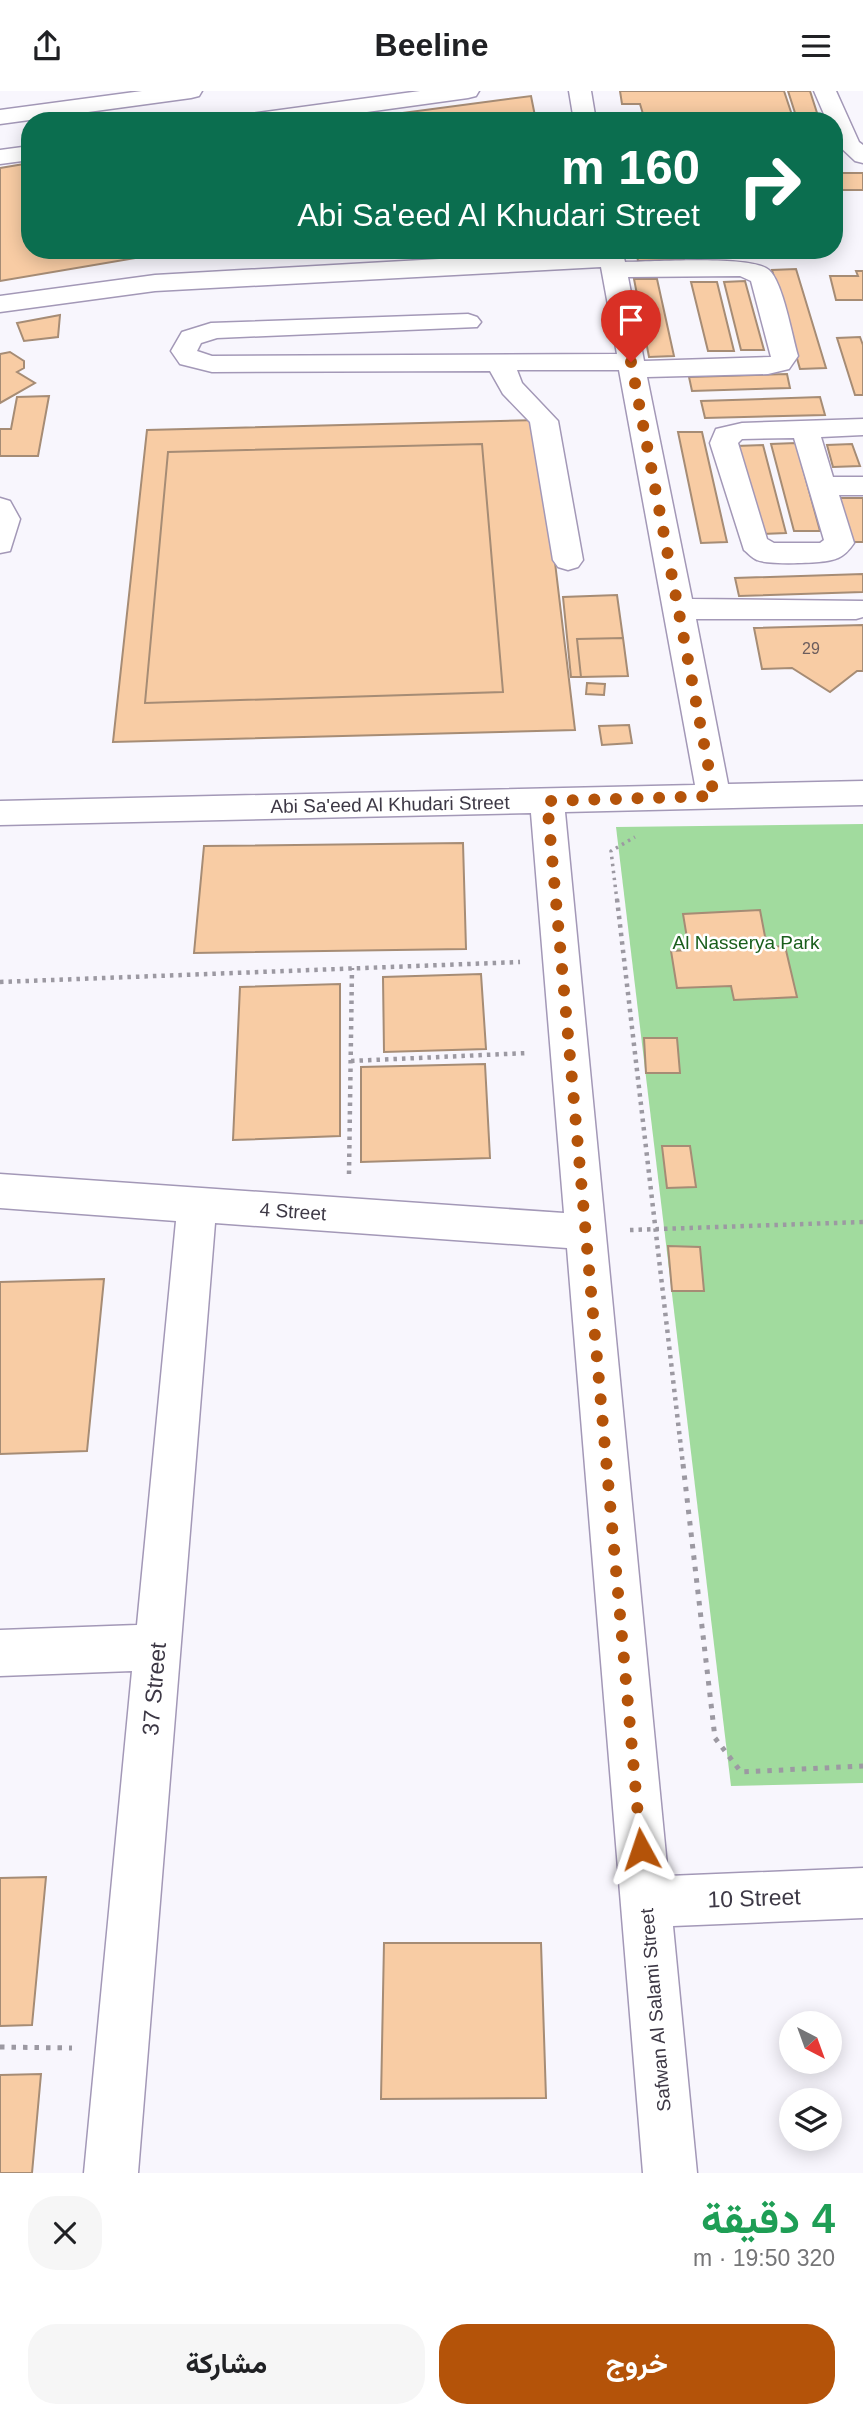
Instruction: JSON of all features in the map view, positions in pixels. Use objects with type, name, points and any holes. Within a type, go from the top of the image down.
[{"type":"street","points":[[37,112],[191,91]]},
{"type":"street","points":[[316,112],[468,91]]},
{"type":"street","points":[[580,91],[584,112]]},
{"type":"street","points":[[825,91],[840,112]]},
{"type":"street","points":[[0,117],[21,114]]},
{"type":"street","points":[[852,128],[853,150],[863,156]]},
{"type":"street","points":[[0,157],[21,154]]},
{"type":"street","points":[[612,260],[714,796]]},
{"type":"street","points":[[612,260],[741,269],[759,274],[764,281],[785,356],[780,363],[768,366],[212,364],[189,358],[184,351],[185,343],[192,336],[217,330],[466,293],[612,260]]},
{"type":"street","points":[[0,305],[155,283],[466,293]]},
{"type":"street","points":[[466,293],[471,364]]},
{"type":"street","points":[[502,363],[506,381],[512,390],[531,405],[544,421],[568,560]]},
{"type":"street","points":[[805,429],[839,538],[837,547],[827,552],[774,555],[756,547],[724,439],[735,431],[863,427]]},
{"type":"street","points":[[822,486],[863,486]]},
{"type":"street","points":[[0,507],[6,519],[0,544]]},
{"type":"street","points":[[678,609],[856,608]]},
{"type":"street","name":"Abi Sa'eed Al Khudari Street","points":[[0,813],[863,793]]},
{"type":"street","name":"Safwan Al Salami Street","points":[[547,801],[670,2173]]},
{"type":"street","name":"4 Street","points":[[0,1191],[586,1232]]},
{"type":"street","name":"37 Street","points":[[111,2173],[197,1205]]},
{"type":"street","points":[[0,1653],[158,1647]]},
{"type":"street","name":"10 Street","points":[[646,1902],[863,1893]]},
{"type":"path","points":[[645,837],[631,837],[611,851],[715,1738],[741,1772],[863,1766]]},
{"type":"path","points":[[0,982],[561,960]]},
{"type":"path","points":[[348,1215],[352,968]]},
{"type":"path","points":[[351,1061],[569,1051]]},
{"type":"path","points":[[586,1232],[863,1222]]},
{"type":"path","points":[[0,2047],[122,2048]]},
{"type":"green space","name":"Al Nasserya Park","points":[[863,824],[863,1783],[731,1786],[616,827]]},
{"type":"building","points":[[620,91],[784,91],[791,112],[642,112],[640,104],[622,104]]},
{"type":"building","points":[[788,91],[810,91],[817,112],[795,112]]},
{"type":"building","points":[[531,96],[534,112],[410,112]]},
{"type":"building","points":[[21,164],[21,259],[129,259],[0,281],[0,168]]},
{"type":"building","points":[[843,173],[863,173],[863,190],[843,190]]},
{"type":"building","points":[[638,259],[684,260],[638,261]]},
{"type":"building","points":[[796,269],[826,368],[800,369],[772,270]]},
{"type":"building","points":[[856,271],[863,271],[863,300],[836,300],[830,276],[858,276]]},
{"type":"building","points":[[634,279],[657,279],[674,356],[649,357]]},
{"type":"building","points":[[745,281],[764,350],[741,350],[724,282]]},
{"type":"building","points":[[691,282],[717,282],[734,351],[708,351]]},
{"type":"building","points":[[60,315],[58,337],[24,341],[17,323]]},
{"type":"building","points":[[860,337],[863,345],[863,395],[855,395],[837,338]]},
{"type":"building","points":[[10,352],[24,361],[24,368],[17,372],[35,383],[0,403],[0,354]]},
{"type":"building","points":[[787,374],[790,388],[692,391],[689,377]]},
{"type":"building","points":[[49,396],[38,456],[0,456],[0,429],[11,429],[17,397]]},
{"type":"building","points":[[820,397],[825,415],[705,418],[701,401]]},
{"type":"building","points":[[538,420],[575,730],[113,742],[147,430]],"holes":[[[482,444],[503,692],[145,703],[168,452]]]},
{"type":"building","points":[[678,432],[702,432],[727,542],[701,543]]},
{"type":"building","points":[[796,443],[820,531],[794,531],[771,444]]},
{"type":"building","points":[[482,444],[503,692],[145,703],[168,452]]},
{"type":"building","points":[[852,444],[860,466],[833,467],[827,445]]},
{"type":"building","points":[[763,445],[786,533],[759,534],[737,446]]},
{"type":"building","points":[[840,498],[863,498],[863,542],[852,542]]},
{"type":"building","points":[[863,574],[863,592],[739,596],[735,578]]},
{"type":"building","points":[[617,595],[623,638],[577,639],[581,677],[571,677],[563,597]]},
{"type":"building","points":[[863,625],[863,671],[857,671],[830,692],[792,668],[762,669],[754,628]]},
{"type":"building","points":[[623,638],[628,676],[581,677],[577,639]]},
{"type":"building","points":[[587,683],[605,684],[604,695],[586,694]]},
{"type":"building","points":[[629,725],[632,743],[602,745],[599,726]]},
{"type":"building","points":[[463,843],[466,949],[194,953],[204,846]]},
{"type":"building","points":[[760,910],[767,947],[785,946],[797,997],[734,1000],[731,986],[677,988],[671,951],[689,950],[683,914]]},
{"type":"building","points":[[481,974],[486,1049],[384,1052],[383,977]]},
{"type":"building","points":[[340,984],[340,1136],[233,1140],[240,987]]},
{"type":"building","points":[[644,1038],[677,1038],[680,1073],[646,1073]]},
{"type":"building","points":[[485,1064],[490,1158],[361,1162],[361,1067]]},
{"type":"building","points":[[662,1146],[690,1146],[696,1187],[667,1188]]},
{"type":"building","points":[[668,1246],[700,1247],[704,1291],[672,1291]]},
{"type":"building","points":[[104,1279],[87,1451],[0,1454],[0,1282]]},
{"type":"building","points":[[46,1877],[32,2025],[0,2026],[0,1878]]},
{"type":"building","points":[[384,1943],[541,1943],[546,2098],[381,2099]]},
{"type":"building","points":[[41,2074],[32,2173],[0,2173],[0,2075]]},
{"type":"route","points":[[631,362],[714,796],[547,801],[641,1849]]}]
